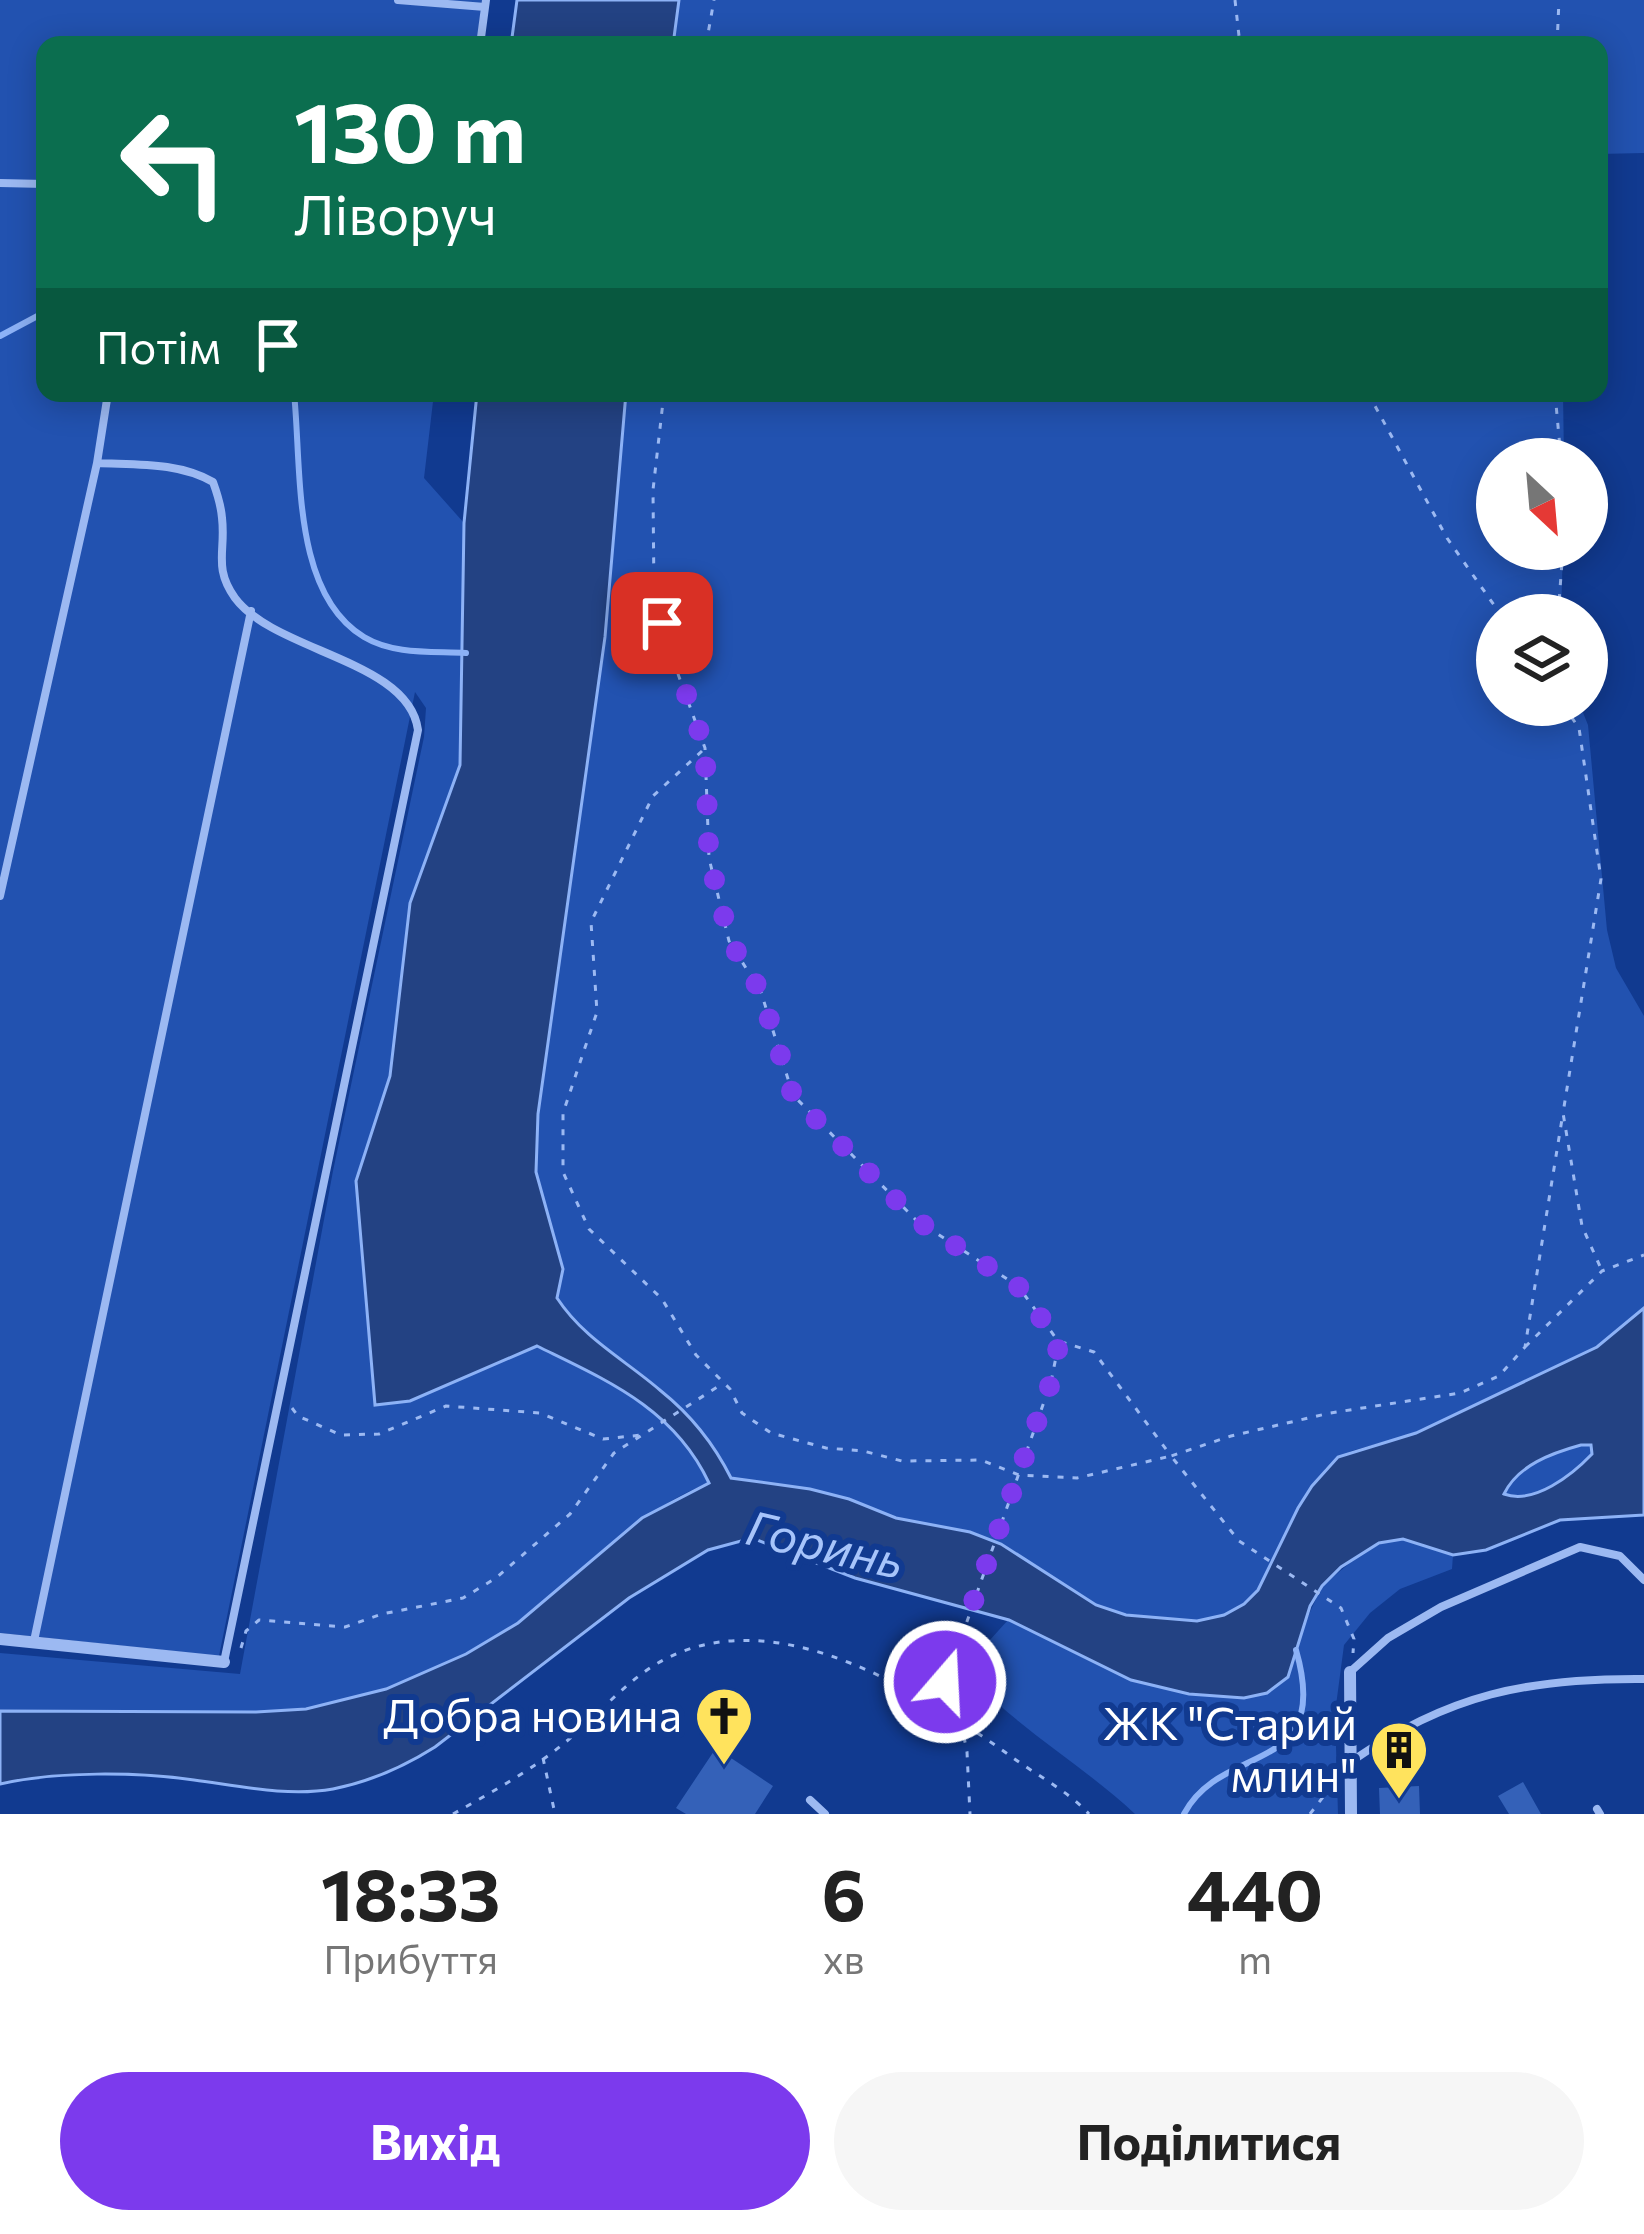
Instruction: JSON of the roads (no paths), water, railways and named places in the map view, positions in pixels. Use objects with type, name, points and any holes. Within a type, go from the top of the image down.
[{"type":"street","points":[[0,1640],[224,1662]]},
{"type":"street","points":[[1350,1672],[1351,1814]]},
{"type":"lane","points":[[398,0],[486,3],[481,36]]},
{"type":"lane","points":[[0,183],[36,184]]},
{"type":"lane","points":[[0,896],[107,402]]},
{"type":"lane","points":[[97,463],[168,466],[213,482],[223,521],[219,561],[239,604],[291,637],[395,688],[412,707],[418,737],[224,1662]]},
{"type":"lane","points":[[34,1643],[251,610]]},
{"type":"lane","points":[[1350,1672],[1388,1638],[1441,1606],[1580,1547],[1620,1556],[1644,1580]]},
{"type":"lane","points":[[1348,1764],[1421,1718],[1493,1691],[1556,1681],[1644,1679]]},
{"type":"lane","points":[[810,1800],[825,1814]]},
{"type":"water","points":[[517,0],[679,0],[674,36],[512,36]]},
{"type":"water","name":"Горинь","points":[[476,402],[625,402],[605,637],[538,1114],[536,1172],[563,1269],[557,1298],[592,1337],[682,1410],[731,1478],[810,1489],[896,1518],[970,1532],[1001,1544],[1096,1605],[1126,1615],[1197,1621],[1224,1615],[1258,1590],[1298,1508],[1338,1457],[1416,1433],[1597,1347],[1644,1308],[1644,1515],[1560,1520],[1486,1550],[1453,1555],[1403,1539],[1379,1543],[1341,1567],[1322,1586],[1310,1606],[1288,1677],[1267,1693],[1244,1698],[1189,1694],[1131,1680],[1009,1620],[855,1578],[752,1538],[708,1550],[629,1598],[435,1747],[359,1782],[299,1792],[123,1774],[0,1784],[0,1711],[256,1712],[306,1709],[386,1689],[466,1654],[518,1623],[642,1518],[709,1483],[677,1435],[636,1399],[537,1346],[410,1401],[375,1405],[356,1181],[390,1076],[410,903],[460,765],[464,523]],"holes":[[[1581,1445],[1591,1445],[1592,1454],[1540,1492],[1504,1494],[1518,1475],[1537,1462]]]},
{"type":"waterway","points":[[0,336],[36,317]]},
{"type":"waterway","points":[[295,402],[305,527],[323,591],[340,617],[364,637],[388,647],[466,653]]},
{"type":"waterway","points":[[1184,1814],[1201,1791],[1287,1739],[1299,1719],[1303,1691],[1296,1650]]},
{"type":"place","name":"Добра новина","points":[[724,1767]]},
{"type":"place","name":"ЖК \"Старий млин\"","points":[[1399,1801]]}]
